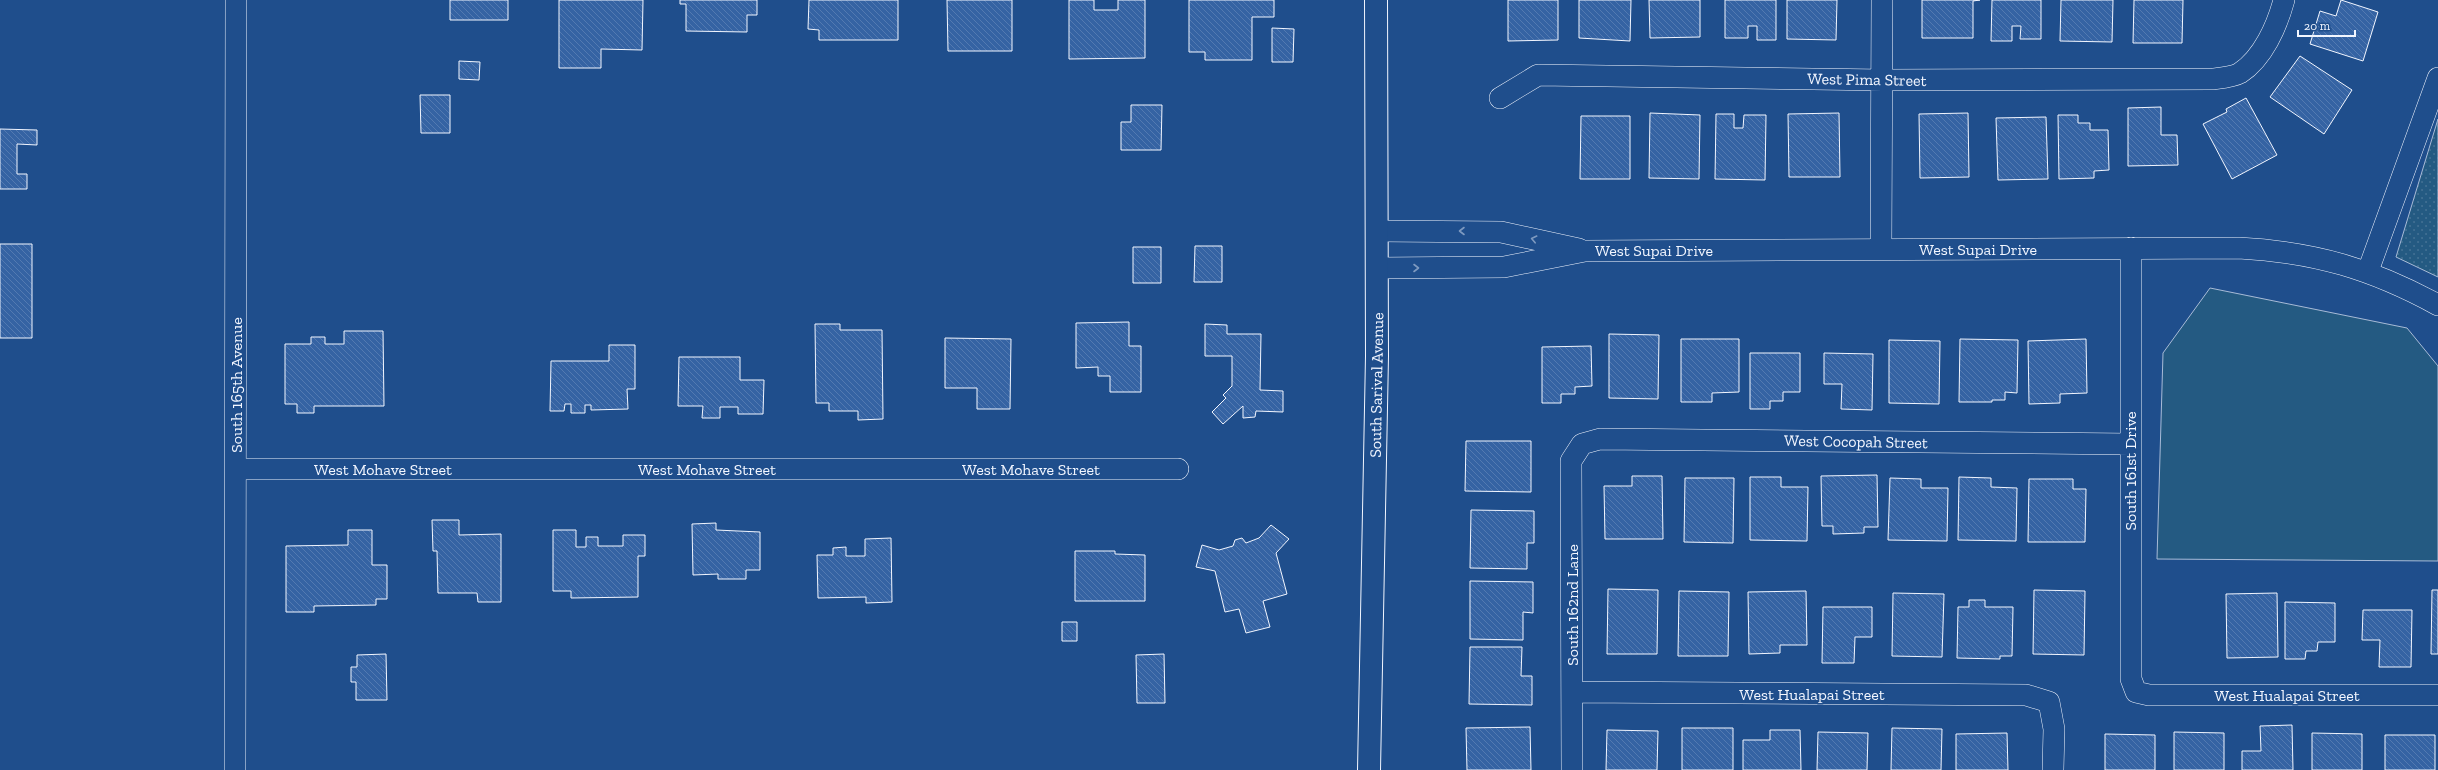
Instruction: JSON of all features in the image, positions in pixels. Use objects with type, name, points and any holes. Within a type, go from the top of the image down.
[{"type":"main road","name":"South Sarival Avenue","points":[[1369,770],[1378,231],[1376,0]]},
{"type":"street","name":"South 165th Avenue","points":[[235,770],[236,0]]},
{"type":"street","points":[[1882,0],[1882,249]]},
{"type":"street","name":"West Pima Street","points":[[1500,98],[1538,75],[1882,80],[2189,81],[2239,74],[2256,58],[2267,41],[2280,16],[2284,0]]},
{"type":"street","points":[[2368,271],[2438,78]]},
{"type":"street","name":"West Supai Drive","points":[[1378,231],[1501,232],[1585,251]]},
{"type":"street","name":"West Supai Drive","points":[[1377,268],[1504,267],[1585,251],[2131,248],[2276,250],[2308,255],[2368,271],[2410,289],[2438,305]]},
{"type":"street","name":"South 161st Drive","points":[[2131,248],[2131,679],[2136,692]]},
{"type":"street","name":"West Cocopah Street","points":[[1582,444],[1600,439],[2130,444]]},
{"type":"street","name":"South 162nd Lane","points":[[1572,770],[1572,461],[1582,444]]},
{"type":"street","name":"West Mohave Street","points":[[236,469],[1178,469]]},
{"type":"street","name":"West Hualapai Street","points":[[1573,692],[2026,696],[2049,702],[2054,729],[2054,770]]},
{"type":"street","name":"West Hualapai Street","points":[[2136,692],[2149,695],[2438,695]]},
{"type":"shaded area","points":[[2438,119],[2438,277],[2396,257]]},
{"type":"shaded area","points":[[2210,288],[2407,328],[2438,366],[2438,561],[2157,559],[2163,353]]},
{"type":"building","points":[[450,0],[508,0],[508,20],[450,20]]},
{"type":"building","points":[[559,0],[643,0],[642,50],[601,49],[601,68],[559,68]]},
{"type":"building","points":[[680,0],[757,0],[757,15],[747,15],[747,32],[686,31],[686,4],[680,4]]},
{"type":"building","points":[[809,0],[898,0],[898,40],[819,40],[819,30],[808,29]]},
{"type":"building","points":[[947,0],[1012,0],[1012,51],[948,51]]},
{"type":"building","points":[[1069,0],[1094,0],[1094,10],[1118,10],[1118,0],[1145,0],[1145,58],[1069,59]]},
{"type":"building","points":[[1189,0],[1274,0],[1274,17],[1252,17],[1252,60],[1205,60],[1205,52],[1189,52]]},
{"type":"building","points":[[1508,0],[1558,0],[1558,40],[1508,41]]},
{"type":"building","points":[[1579,0],[1631,0],[1630,41],[1579,38]]},
{"type":"building","points":[[1649,0],[1700,0],[1700,37],[1650,38]]},
{"type":"building","points":[[1725,0],[1776,0],[1776,40],[1757,40],[1757,26],[1748,26],[1748,38],[1725,38]]},
{"type":"building","points":[[1787,0],[1837,0],[1836,40],[1787,39]]},
{"type":"building","points":[[1922,0],[1980,0],[1973,1],[1973,38],[1922,38]]},
{"type":"building","points":[[1992,0],[2041,0],[2041,39],[2020,39],[2021,26],[2012,26],[2012,41],[1991,41]]},
{"type":"building","points":[[2061,0],[2113,0],[2112,42],[2060,41]]},
{"type":"building","points":[[2134,0],[2183,0],[2182,43],[2133,43]]},
{"type":"building","points":[[2341,0],[2378,12],[2363,61],[2310,44],[2320,11],[2336,16]]},
{"type":"building","points":[[1272,28],[1294,29],[1293,62],[1272,62]]},
{"type":"building","points":[[2300,56],[2352,90],[2324,134],[2270,97]]},
{"type":"building","points":[[459,61],[480,62],[479,80],[459,79]]},
{"type":"building","points":[[420,95],[450,95],[450,133],[421,133]]},
{"type":"building","points":[[2246,98],[2277,155],[2232,179],[2203,124],[2227,112],[2226,109]]},
{"type":"building","points":[[1131,105],[1162,105],[1161,150],[1121,150],[1121,122],[1131,122]]},
{"type":"building","points":[[2161,107],[2161,135],[2177,135],[2178,165],[2128,166],[2128,108]]},
{"type":"building","points":[[1650,113],[1700,115],[1699,179],[1649,178]]},
{"type":"building","points":[[1839,113],[1840,177],[1789,177],[1788,114]]},
{"type":"building","points":[[1968,113],[1969,177],[1920,178],[1919,114]]},
{"type":"building","points":[[1716,114],[1734,114],[1734,128],[1743,128],[1744,115],[1766,115],[1765,180],[1715,179]]},
{"type":"building","points":[[2058,115],[2078,115],[2078,123],[2090,123],[2090,130],[2108,130],[2109,170],[2094,171],[2094,178],[2059,179]]},
{"type":"building","points":[[1581,116],[1630,116],[1630,179],[1580,179]]},
{"type":"building","points":[[2046,117],[2048,179],[1998,180],[1996,118]]},
{"type":"building","points":[[0,129],[37,130],[37,145],[17,144],[17,174],[27,174],[27,189],[0,189]]},
{"type":"building","points":[[0,244],[32,244],[32,338],[0,338]]},
{"type":"building","points":[[1195,246],[1222,246],[1222,282],[1194,282]]},
{"type":"building","points":[[1133,247],[1161,247],[1161,283],[1133,283]]},
{"type":"building","points":[[1129,322],[1129,346],[1141,346],[1141,392],[1110,392],[1110,376],[1098,376],[1098,367],[1076,368],[1076,323]]},
{"type":"building","points":[[815,324],[840,324],[840,330],[882,330],[883,419],[858,420],[858,411],[829,411],[829,403],[816,403]]},
{"type":"building","points":[[1205,324],[1227,325],[1227,334],[1261,334],[1260,390],[1283,391],[1283,412],[1256,411],[1255,417],[1243,418],[1243,406],[1223,424],[1212,412],[1226,398],[1223,395],[1232,386],[1232,356],[1205,356]]},
{"type":"building","points":[[344,331],[383,331],[384,406],[314,406],[314,413],[297,413],[297,404],[285,404],[285,344],[311,344],[311,337],[325,337],[325,344],[344,344]]},
{"type":"building","points":[[1609,334],[1659,335],[1658,399],[1609,398]]},
{"type":"building","points":[[945,338],[1011,339],[1010,409],[977,409],[977,388],[945,388]]},
{"type":"building","points":[[1681,339],[1739,339],[1739,392],[1712,393],[1712,402],[1681,402]]},
{"type":"building","points":[[1960,339],[2018,340],[2017,393],[2005,392],[2005,400],[1992,400],[1992,402],[1959,402]]},
{"type":"building","points":[[2086,339],[2087,393],[2060,394],[2060,403],[2029,404],[2028,341]]},
{"type":"building","points":[[1889,340],[1940,341],[1939,404],[1889,403]]},
{"type":"building","points":[[609,345],[635,345],[635,389],[627,389],[628,409],[591,410],[591,405],[585,405],[585,413],[571,413],[571,404],[565,404],[564,411],[550,411],[551,361],[609,361]]},
{"type":"building","points":[[1591,346],[1592,386],[1575,387],[1575,394],[1561,394],[1561,403],[1542,403],[1542,347]]},
{"type":"building","points":[[1750,353],[1800,353],[1800,392],[1783,392],[1783,401],[1770,401],[1770,409],[1750,409]]},
{"type":"building","points":[[1824,353],[1873,354],[1872,410],[1841,409],[1842,384],[1824,384]]},
{"type":"building","points":[[679,357],[740,357],[740,380],[764,380],[763,414],[738,414],[738,407],[720,407],[720,418],[702,418],[703,406],[678,406]]},
{"type":"building","points":[[1466,441],[1531,441],[1531,492],[1465,491]]},
{"type":"building","points":[[1877,475],[1878,527],[1864,527],[1864,533],[1833,534],[1833,526],[1822,526],[1821,476]]},
{"type":"building","points":[[1632,476],[1662,476],[1663,539],[1605,539],[1604,486],[1632,486]]},
{"type":"building","points":[[1750,477],[1781,477],[1781,487],[1808,487],[1807,541],[1750,540]]},
{"type":"building","points":[[1959,477],[1991,478],[1991,487],[2017,488],[2016,541],[1958,540]]},
{"type":"building","points":[[1685,478],[1734,478],[1733,543],[1684,542]]},
{"type":"building","points":[[1890,478],[1921,479],[1921,488],[1948,488],[1947,541],[1888,540]]},
{"type":"building","points":[[2029,479],[2073,479],[2073,489],[2086,489],[2085,542],[2028,542]]},
{"type":"building","points":[[1471,510],[1534,511],[1534,543],[1527,543],[1527,569],[1470,568]]},
{"type":"building","points":[[432,520],[459,520],[459,535],[501,534],[501,602],[478,602],[477,593],[438,593],[437,551],[433,551]]},
{"type":"building","points":[[716,523],[716,530],[760,532],[760,570],[746,570],[746,579],[718,579],[718,574],[693,575],[692,524]]},
{"type":"building","points":[[1271,525],[1289,539],[1276,553],[1287,594],[1263,601],[1270,627],[1246,633],[1239,609],[1225,612],[1215,571],[1196,567],[1202,545],[1219,550],[1233,546],[1235,540],[1242,538],[1246,543],[1259,538]]},
{"type":"building","points":[[348,530],[372,530],[372,565],[387,565],[387,599],[376,599],[376,605],[314,606],[314,612],[286,612],[286,546],[348,545]]},
{"type":"building","points":[[553,530],[576,530],[576,547],[586,547],[586,537],[598,537],[598,546],[623,546],[623,535],[645,535],[645,556],[638,556],[638,597],[571,598],[571,591],[553,591]]},
{"type":"building","points":[[891,538],[892,602],[866,603],[866,597],[818,598],[817,555],[833,555],[833,548],[846,547],[846,556],[865,556],[865,539]]},
{"type":"building","points":[[1075,551],[1115,551],[1115,554],[1145,555],[1145,601],[1075,601]]},
{"type":"building","points":[[1470,581],[1533,582],[1533,613],[1523,612],[1523,640],[1470,639]]},
{"type":"building","points":[[1608,589],[1658,590],[1657,654],[1607,654]]},
{"type":"building","points":[[2034,590],[2085,591],[2084,655],[2033,654]]},
{"type":"building","points":[[2432,590],[2438,590],[2438,654],[2431,654]]},
{"type":"building","points":[[1679,591],[1729,592],[1728,656],[1678,656]]},
{"type":"building","points":[[1806,591],[1807,645],[1780,645],[1780,653],[1749,654],[1748,592]]},
{"type":"building","points":[[1893,593],[1944,594],[1942,657],[1892,656]]},
{"type":"building","points":[[2277,593],[2278,657],[2227,658],[2226,594]]},
{"type":"building","points":[[1969,600],[1985,600],[1985,607],[2013,607],[2012,656],[2000,656],[2000,659],[1957,658],[1958,607],[1969,607]]},
{"type":"building","points":[[2285,602],[2335,603],[2335,642],[2318,642],[2317,651],[2306,651],[2305,659],[2285,659]]},
{"type":"building","points":[[1823,607],[1872,607],[1872,637],[1855,637],[1854,663],[1822,663]]},
{"type":"building","points":[[2363,610],[2412,610],[2411,667],[2379,667],[2380,640],[2362,640]]},
{"type":"building","points":[[1062,622],[1077,622],[1077,641],[1062,641]]},
{"type":"building","points":[[1470,647],[1522,647],[1521,676],[1532,676],[1532,705],[1469,704]]},
{"type":"building","points":[[386,654],[387,700],[356,700],[356,682],[351,682],[351,667],[357,667],[357,655]]},
{"type":"building","points":[[1164,654],[1165,703],[1137,703],[1136,655]]},
{"type":"building","points":[[2292,725],[2293,770],[2242,770],[2242,751],[2261,751],[2260,726]]},
{"type":"building","points":[[1530,727],[1531,770],[1467,770],[1466,728]]},
{"type":"building","points":[[1682,728],[1733,728],[1733,770],[1682,770]]},
{"type":"building","points":[[1892,728],[1942,729],[1941,770],[1891,770]]},
{"type":"building","points":[[1607,730],[1658,731],[1657,770],[1606,770]]},
{"type":"building","points":[[1770,730],[1800,730],[1801,770],[1743,770],[1743,740],[1770,740]]},
{"type":"building","points":[[1818,732],[1868,733],[1867,770],[1817,770]]},
{"type":"building","points":[[2174,732],[2224,733],[2224,770],[2174,770]]},
{"type":"building","points":[[2007,733],[2008,770],[1956,770],[1956,734]]},
{"type":"building","points":[[2312,733],[2362,734],[2362,770],[2312,770]]},
{"type":"building","points":[[2105,734],[2155,735],[2155,770],[2105,770]]},
{"type":"building","points":[[2385,735],[2435,735],[2435,770],[2385,770]]}]
